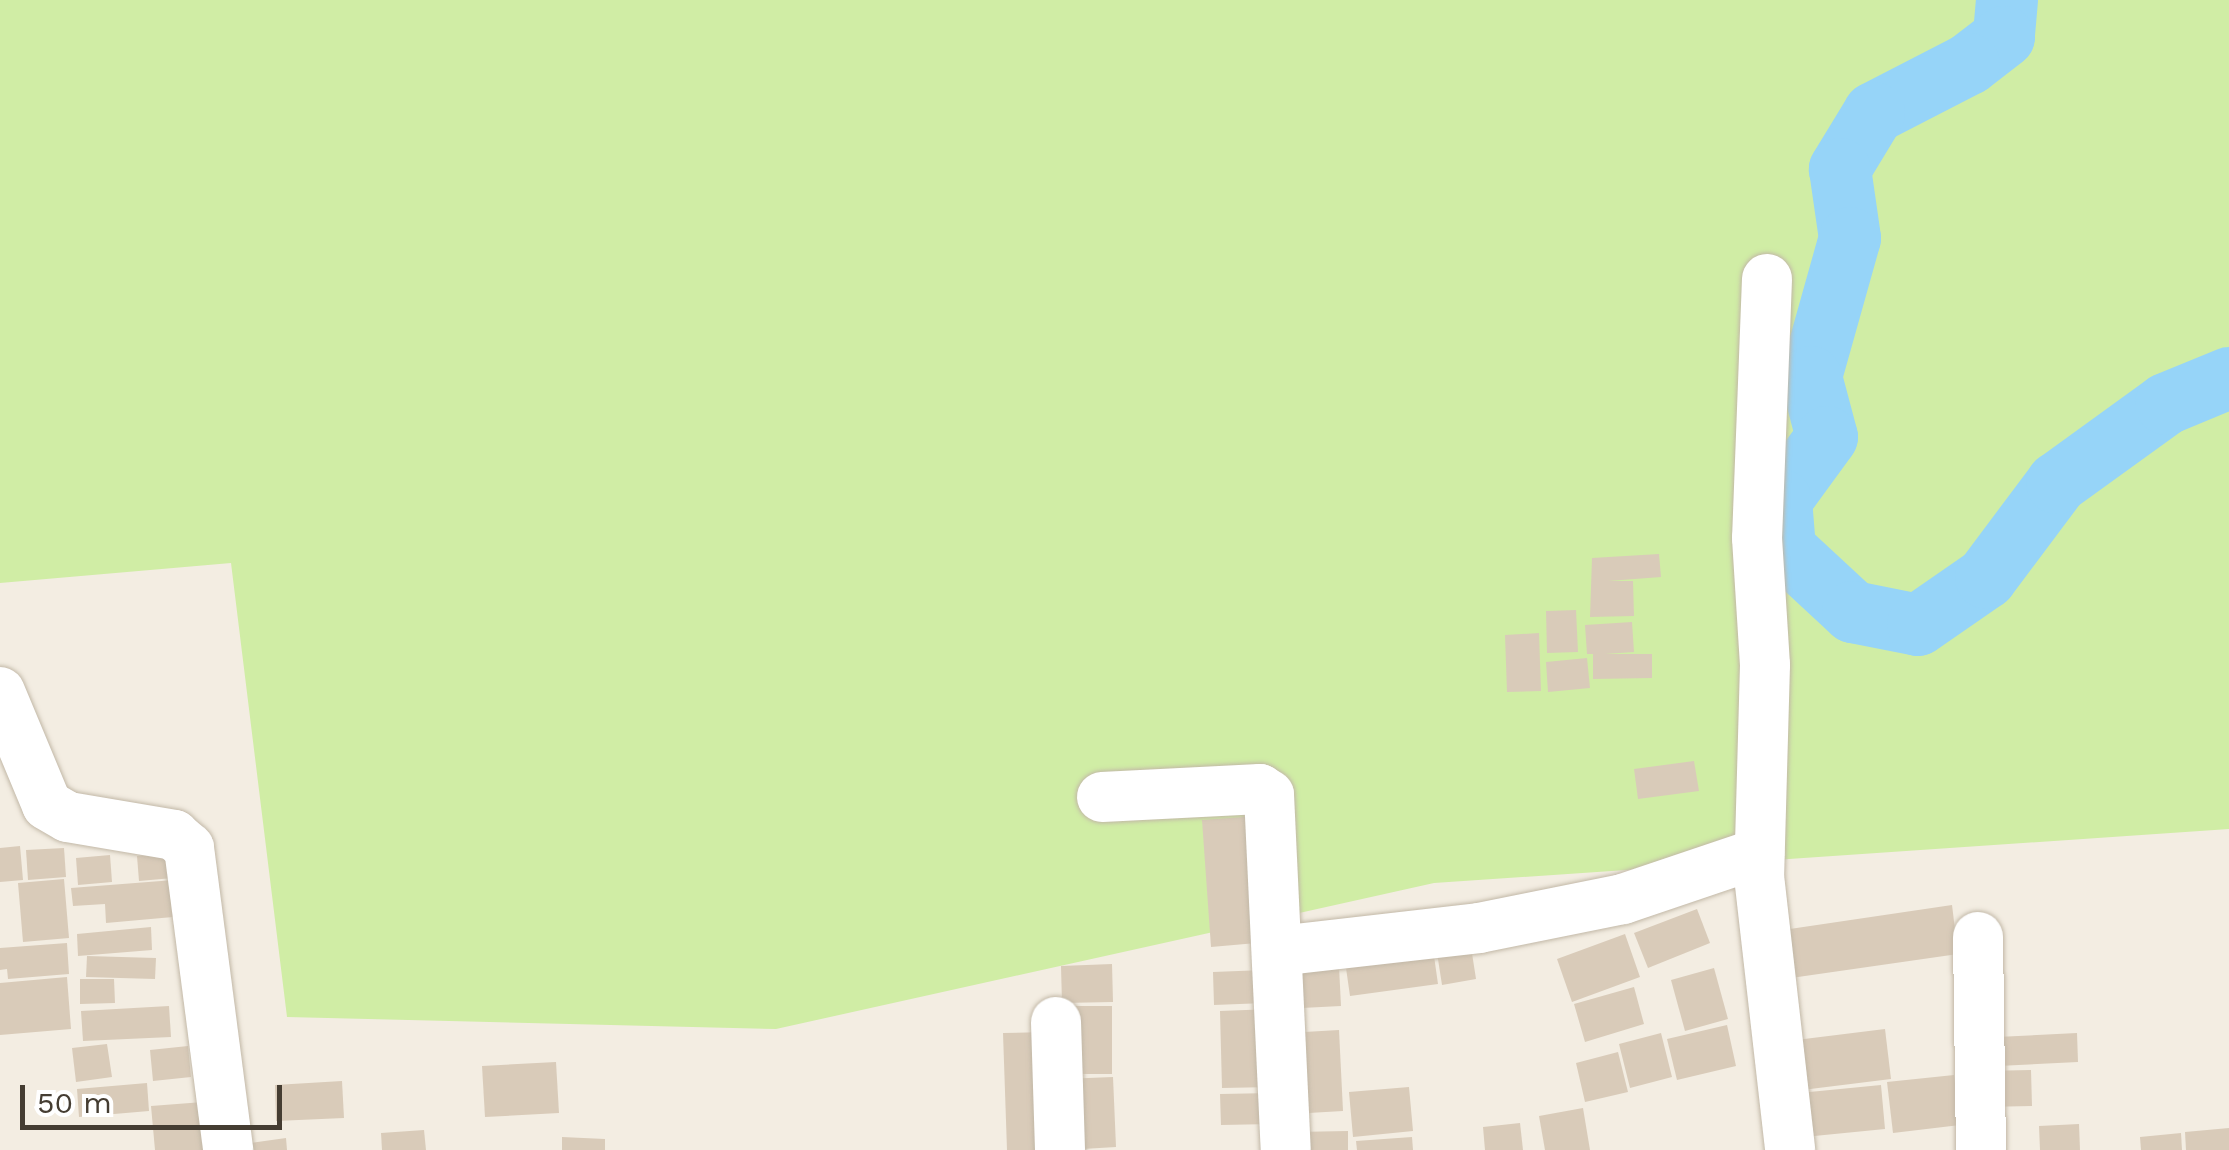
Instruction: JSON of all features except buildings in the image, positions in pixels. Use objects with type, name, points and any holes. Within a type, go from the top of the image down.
[{"type":"street","points":[[1767,279],[1758,538],[1765,666],[1760,853],[1790,1150]]},
{"type":"street","points":[[0,692],[47,806],[68,817],[174,835],[189,848],[228,1150]]},
{"type":"street","points":[[1102,797],[1266,791],[1278,951],[1286,1150]]},
{"type":"street","points":[[1278,951],[1478,928],[1605,903],[1760,853]]},
{"type":"street","points":[[1978,937],[1981,1150]]},
{"type":"street","points":[[1056,1022],[1060,1150]]},
{"type":"green space","points":[[0,0],[2229,0],[2229,829],[1434,883],[776,1029],[287,1017],[231,563],[0,583]]},
{"type":"waterway","points":[[2007,0],[2004,37],[1969,64],[1874,113],[1840,169],[1850,238],[1811,377],[1827,437],[1781,500],[1785,549],[1853,612],[1918,625],[1986,578],[2057,483],[2166,404],[2229,378]]}]
